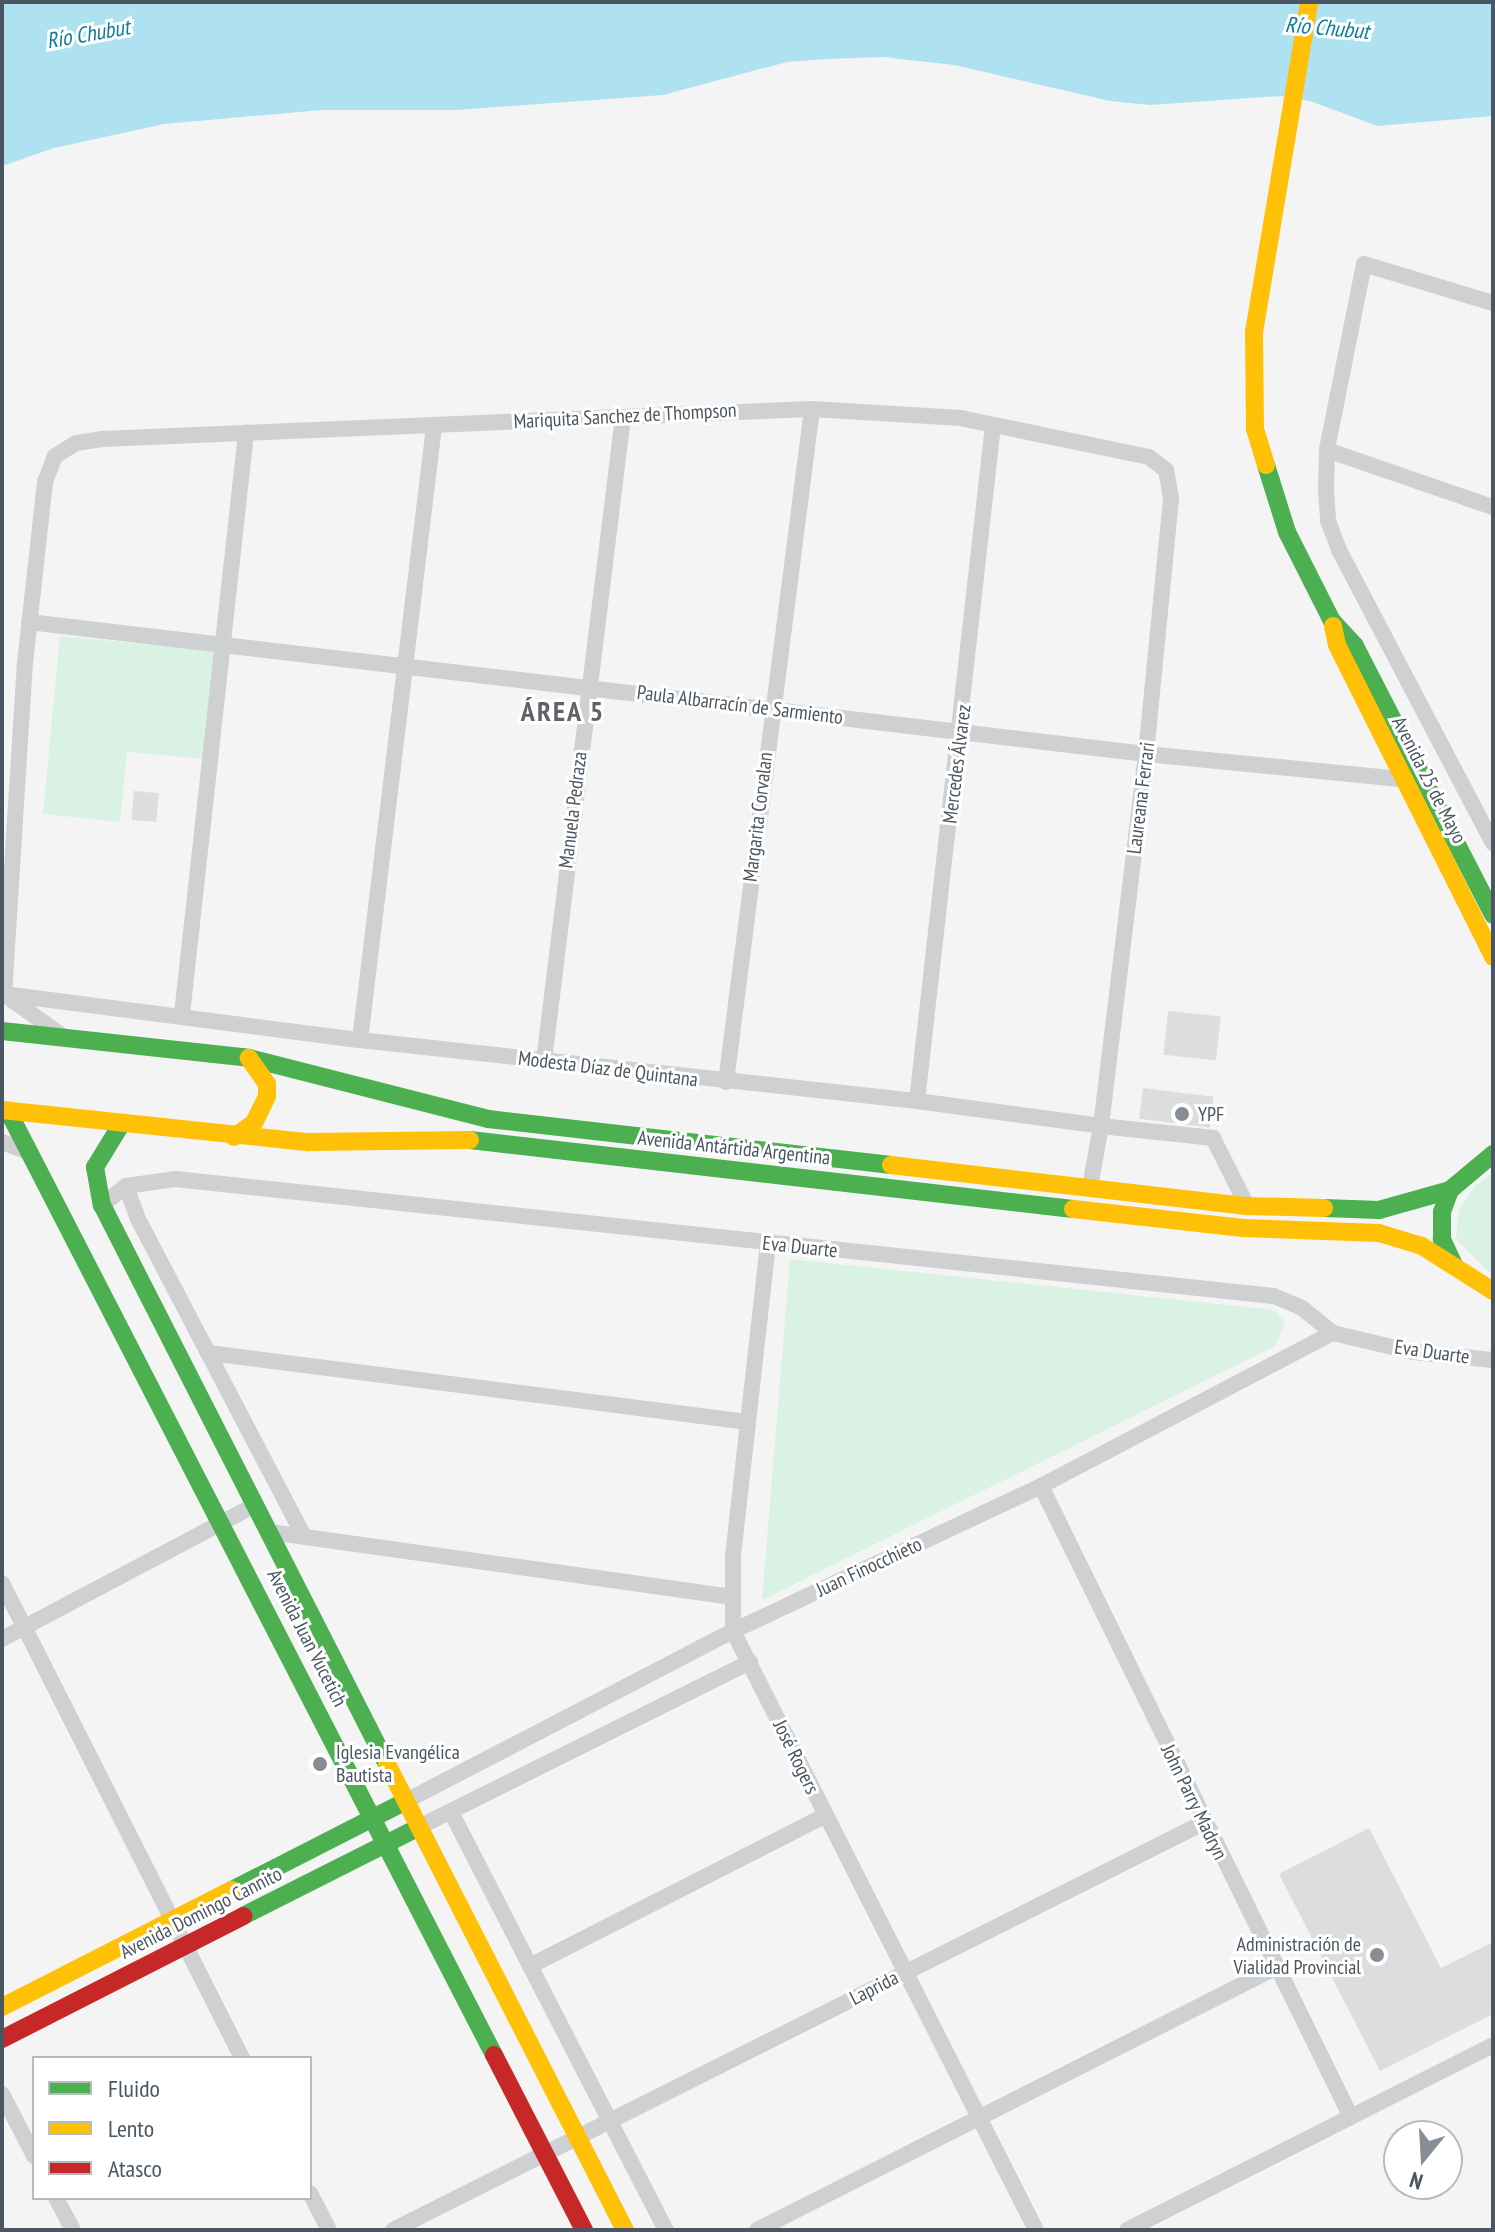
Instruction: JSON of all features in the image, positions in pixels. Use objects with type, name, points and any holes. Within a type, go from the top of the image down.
[{"type":"main road","name":"Avenida 25 de Mayo","points":[[1309,2],[1260,287],[1251,382],[1255,429],[1287,532],[1332,621],[1337,645],[1493,957]]},
{"type":"main road","name":"Avenida 25 de Mayo","points":[[1332,621],[1355,646],[1493,915]]},
{"type":"main road","name":"Avenida Antártida Argentina","points":[[2,1031],[249,1058],[488,1119],[1247,1206],[1379,1210],[1450,1190]]},
{"type":"main road","points":[[234,1137],[254,1123],[267,1096],[267,1084],[249,1058]]},
{"type":"main road","name":"Avenida Antártida Argentina","points":[[5,1110],[234,1137],[308,1142],[460,1139],[1243,1228],[1379,1233],[1402,1237],[1454,1265],[1493,1291]]},
{"type":"main road","name":"Avenida Juan Vucetich","points":[[5,1110],[36,1157],[584,2230]]},
{"type":"main road","name":"Avenida Juan Vucetich","points":[[122,1123],[95,1167],[102,1205],[625,2230]]},
{"type":"main road","points":[[1454,1265],[1442,1239],[1442,1212],[1450,1190],[1493,1154]]},
{"type":"main road","name":"Avenida Domingo Cannito","points":[[2,2007],[406,1801]]},
{"type":"main road","name":"Avenida Domingo Cannito","points":[[2,2039],[419,1827]]},
{"type":"street","points":[[1493,303],[1373,263],[1364,264],[1359,272],[1327,450],[1328,521],[1339,550],[1493,843]]},
{"type":"street","name":"Margarita Corvalan","points":[[726,1082],[812,409]]},
{"type":"street","name":"Mariquita Sanchez de Thompson","points":[[29,622],[45,482],[55,456],[76,443],[623,417],[878,409],[993,426],[1149,457],[1166,470]]},
{"type":"street","name":"Manuela Pedraza","points":[[544,1061],[623,417]]},
{"type":"street","name":"Mercedes Álvarez","points":[[917,1101],[993,426]]},
{"type":"street","points":[[360,1040],[434,427]]},
{"type":"street","points":[[182,1014],[226,645],[246,433]]},
{"type":"street","points":[[1327,450],[1493,507]]},
{"type":"street","name":"Laureana Ferrari","points":[[1090,1187],[1101,1126],[1146,754],[1171,498],[1166,470]]},
{"type":"street","points":[[29,622],[3,994],[65,1038]]},
{"type":"street","name":"Paula Albarracín de Sarmiento","points":[[29,622],[1146,754],[1403,779]]},
{"type":"street","name":"Modesta Díaz de Quintana","points":[[3,994],[182,1014],[360,1040],[917,1101],[1213,1138],[1247,1206]]},
{"type":"street","points":[[2,1142],[36,1157]]},
{"type":"street","name":"Eva Duarte","points":[[126,1186],[175,1179],[1274,1296],[1302,1308],[1333,1333],[1413,1352],[1493,1360]]},
{"type":"street","points":[[102,1205],[126,1186],[137,1217],[304,1537]]},
{"type":"street","name":"José Rogers","points":[[768,1244],[730,1597],[733,1631],[1036,2230]]},
{"type":"street","name":"Juan Finocchieto","points":[[406,1801],[733,1631],[1041,1486],[1333,1333]]},
{"type":"street","points":[[209,1353],[748,1422]]},
{"type":"street","name":"John Parry Madryn","points":[[1041,1486],[1203,1823],[1351,2117]]},
{"type":"street","points":[[2,1639],[255,1505]]},
{"type":"street","points":[[270,1532],[730,1597]]},
{"type":"street","points":[[2,1583],[241,2056]]},
{"type":"street","points":[[419,1827],[750,1662]]},
{"type":"street","points":[[451,1812],[666,2230]]},
{"type":"street","points":[[530,1966],[825,1816]]},
{"type":"street","name":"Laprida","points":[[393,2230],[1203,1823]]},
{"type":"street","points":[[757,2230],[1277,1967]]},
{"type":"street","points":[[1131,2229],[1493,2045]]},
{"type":"street","points":[[2,2094],[32,2152]]},
{"type":"street","points":[[312,2197],[329,2230]]},
{"type":"street","points":[[57,2200],[73,2230]]},
{"type":"green space","points":[[60,636],[216,651],[205,759],[127,752],[120,822],[43,814]]},
{"type":"green space","points":[[1493,1173],[1493,1276],[1456,1239],[1459,1210],[1475,1186]]},
{"type":"green space","points":[[790,1259],[1274,1310],[1285,1322],[1275,1346],[762,1600]]},
{"type":"water","name":"Río Chubut","points":[[2,2],[1493,2],[1493,116],[1377,126],[1310,101],[1281,96],[1150,105],[1110,101],[954,65],[883,57],[787,62],[663,95],[456,110],[322,110],[164,124],[54,148],[2,166]]},
{"type":"building","points":[[134,791],[159,793],[156,822],[131,820]]},
{"type":"building","points":[[1168,1011],[1221,1017],[1216,1060],[1163,1055]]},
{"type":"building","points":[[1143,1088],[1213,1097],[1210,1127],[1139,1119]]},
{"type":"building","name":"Administración de Vialidad Provincial","points":[[1369,1828],[1441,1968],[1493,1942],[1493,2014],[1380,2071],[1279,1874]]},
{"type":"traffic: fast","points":[[1266,465],[1287,532],[1332,621],[1355,646],[1493,915]]},
{"type":"traffic: fast","points":[[2,1031],[249,1058],[488,1119],[891,1165]]},
{"type":"traffic: fast","points":[[8,1111],[494,2055]]},
{"type":"traffic: fast","points":[[122,1123],[95,1167],[102,1205],[387,1764]]},
{"type":"traffic: fast","points":[[470,1140],[1073,1209]]},
{"type":"traffic: fast","points":[[1454,1265],[1442,1239],[1442,1212],[1450,1190],[1493,1154]]},
{"type":"traffic: fast","points":[[1324,1208],[1379,1210],[1450,1190]]},
{"type":"traffic: fast","points":[[232,1890],[406,1801]]},
{"type":"traffic: fast","points":[[243,1916],[419,1827]]},
{"type":"traffic: slow","points":[[1266,465],[1255,429],[1254,332],[1309,2]]},
{"type":"traffic: slow","points":[[1333,626],[1337,645],[1493,957]]},
{"type":"traffic: slow","points":[[234,1137],[254,1123],[267,1096],[267,1084],[249,1058]]},
{"type":"traffic: slow","points":[[2,1110],[308,1142],[470,1140]]},
{"type":"traffic: slow","points":[[891,1165],[1247,1206],[1324,1208]]},
{"type":"traffic: slow","points":[[1073,1209],[1243,1228],[1379,1233],[1422,1246],[1493,1291]]},
{"type":"traffic: slow","points":[[387,1764],[625,2230]]},
{"type":"traffic: slow","points":[[2,2007],[232,1890]]},
{"type":"traffic: jam","points":[[2,2039],[243,1916]]},
{"type":"traffic: jam","points":[[494,2055],[584,2230]]},
{"type":"place","name":"YPF","points":[[1182,1114]]},
{"type":"place","name":"Iglesia Evangélica Bautista","points":[[320,1764]]},
{"type":"place","name":"Administración de Vialidad Provincial","points":[[1377,1955]]},
{"type":"district","name":"ÁREA 5","points":[[563,711]]}]
